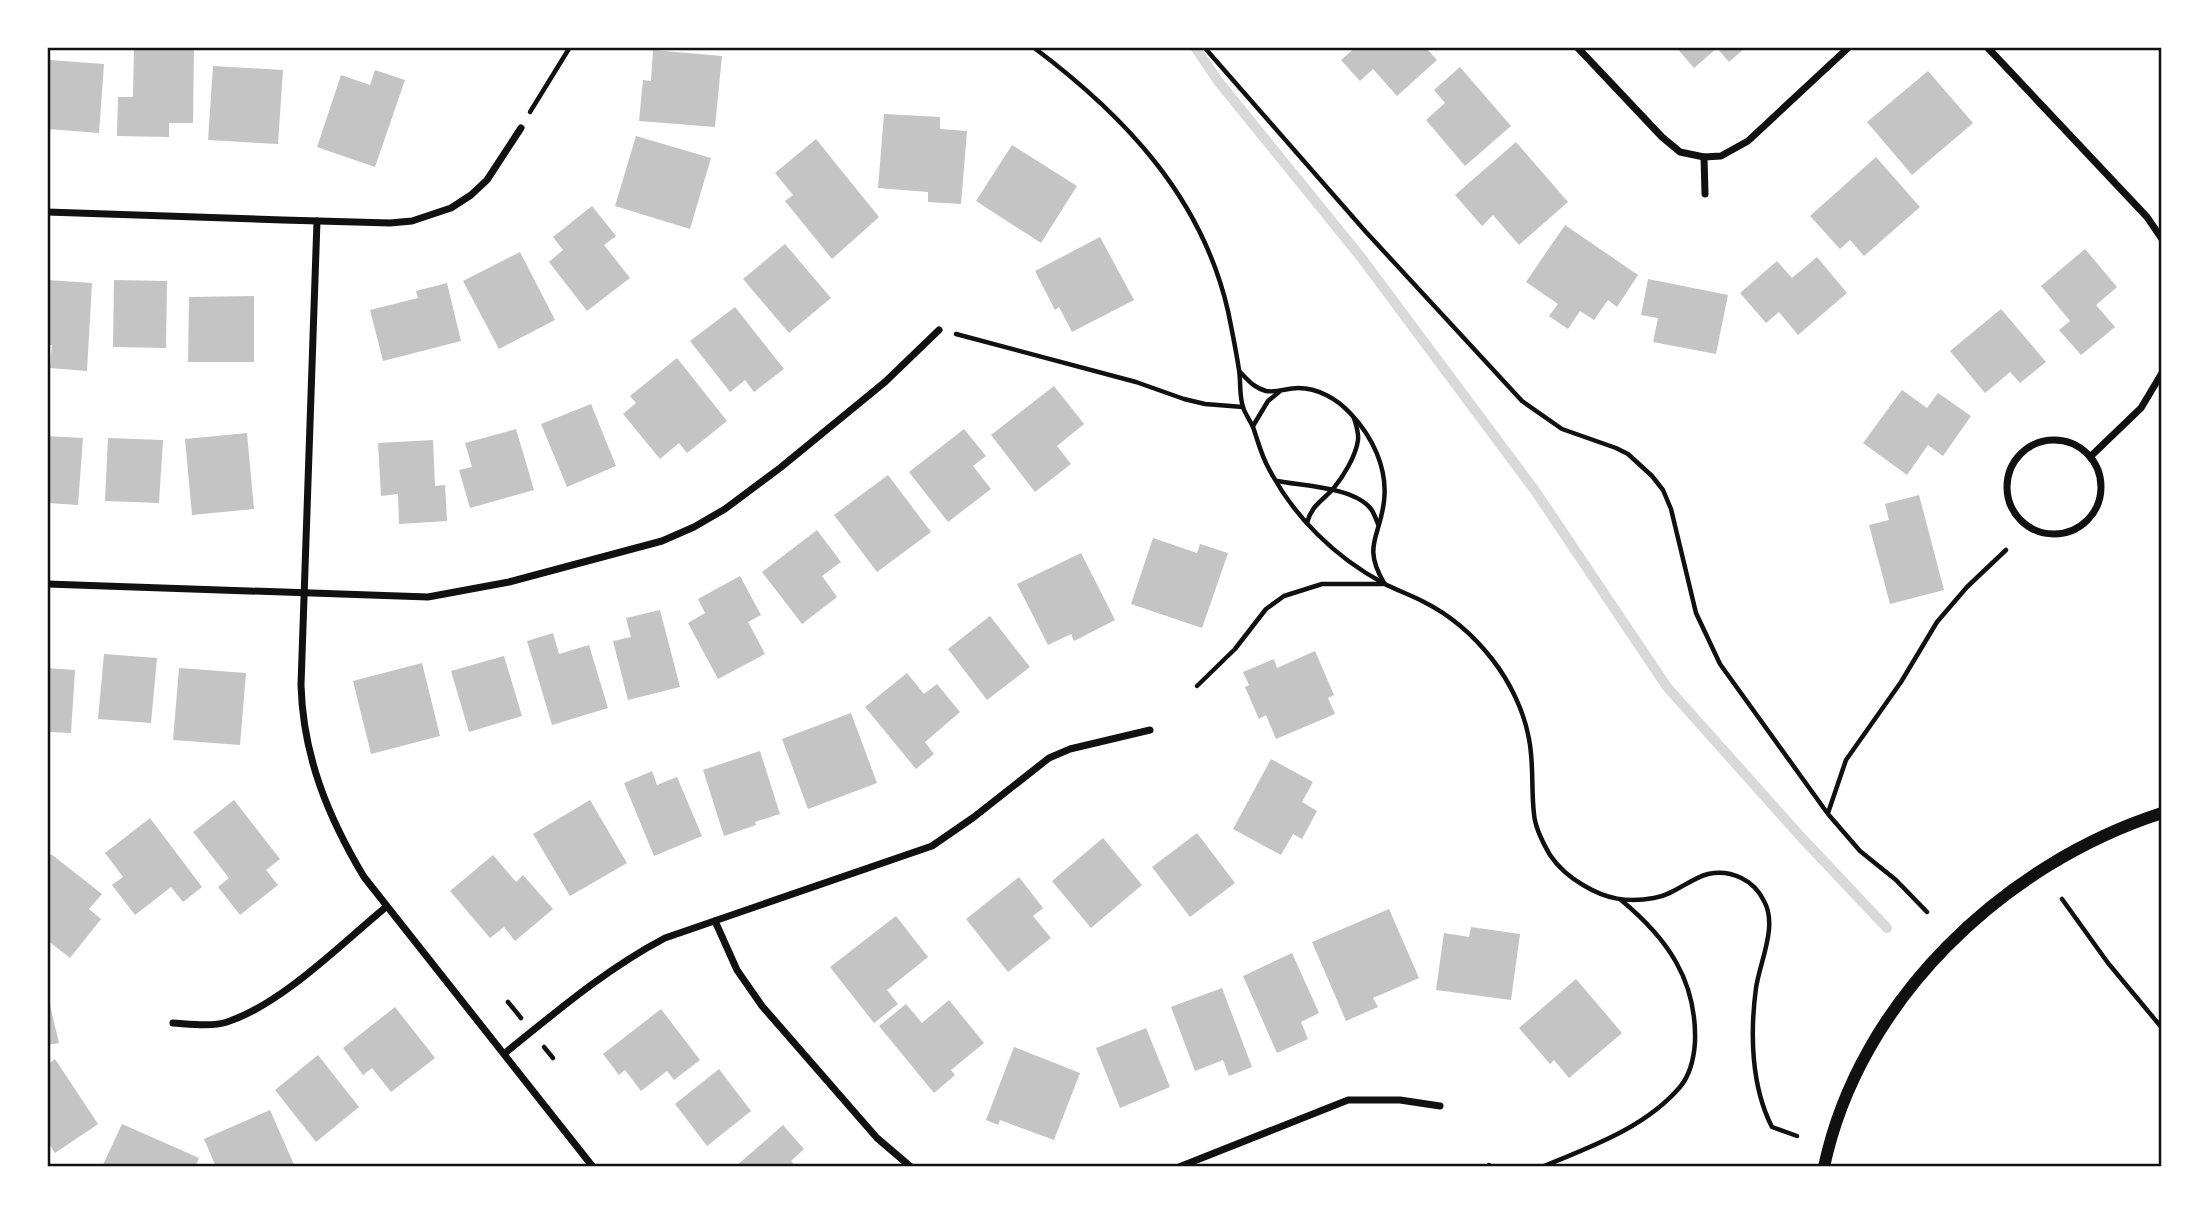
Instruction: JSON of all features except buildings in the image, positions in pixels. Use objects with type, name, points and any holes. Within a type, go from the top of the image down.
[{"type":"street","points":[[1577,47],[1662,137],[1681,152],[1704,157],[1721,156],[1748,141],[1849,47]]},
{"type":"street","points":[[1987,47],[2147,217],[2162,239]]},
{"type":"street","points":[[47,212],[390,223],[412,221],[451,208],[471,195],[487,180],[521,128]]},
{"type":"street","points":[[1704,157],[1705,194]]},
{"type":"street","points":[[317,221],[300,685],[302,714],[312,763],[325,805],[364,877],[593,1167]]},
{"type":"street","points":[[47,584],[401,598],[454,593],[521,579],[673,536],[725,509],[780,468],[885,382],[939,330]]},
{"type":"street","points":[[2091,456],[2141,408],[2162,373]]},
{"type":"street","points":[[2050,440],[2065,441],[2091,456],[2099,470],[2102,486],[2100,503],[2092,517],[2064,534],[2048,535],[2032,530],[2019,520],[2007,493],[2013,464],[2023,452],[2035,444],[2050,440]]},
{"type":"street","points":[[505,1053],[600,977],[665,938],[932,846],[1049,758],[1070,749],[1150,730]]},
{"type":"street","points":[[1824,1167],[1838,1114],[1871,1045],[1903,997],[1943,952],[1980,918],[2037,874],[2096,839],[2162,813]]},
{"type":"street","points":[[173,1023],[225,1023],[248,1013],[278,996],[386,907]]},
{"type":"street","points":[[715,920],[737,970],[762,1006],[877,1138],[911,1167]]},
{"type":"street","points":[[1179,1167],[1348,1100],[1400,1100],[1440,1106]]},
{"type":"path","points":[[521,128],[570,47]]},
{"type":"path","points":[[1033,47],[1105,106],[1129,130],[1173,186],[1195,222],[1222,287],[1240,372],[1243,407],[1276,481],[1297,513],[1341,555],[1384,584],[1442,612],[1469,633],[1508,681],[1529,739],[1534,816],[1553,860],[1573,879],[1602,895],[1621,900],[1656,898],[1708,874],[1721,873],[1740,876],[1753,885],[1765,901],[1769,914],[1768,939],[1756,985],[1755,1066],[1760,1096],[1772,1127],[1797,1136]]},
{"type":"path","points":[[1204,47],[1366,232],[1522,401],[1562,429],[1628,454],[1652,476],[1671,509],[1688,588],[1720,664],[1828,814],[1860,851],[1903,886],[1927,912]]},
{"type":"path","points":[[939,330],[1136,382],[1184,399],[1205,404],[1243,407]]},
{"type":"path","points":[[1240,372],[1253,386],[1267,391],[1299,388],[1324,393],[1354,417],[1374,444],[1385,499],[1371,546],[1374,567],[1384,584]]},
{"type":"path","points":[[1253,426],[1268,401],[1279,391]]},
{"type":"path","points":[[1307,523],[1317,502],[1333,488],[1352,458],[1358,438],[1354,417]]},
{"type":"path","points":[[1276,481],[1308,488],[1333,488],[1371,508],[1379,526]]},
{"type":"path","points":[[1828,814],[1846,760],[1901,682],[1937,622],[1967,587],[2006,550]]},
{"type":"path","points":[[1197,686],[1235,649],[1266,609],[1284,596],[1322,584],[1384,584]]},
{"type":"path","points":[[2062,899],[2116,973],[2162,1028]]},
{"type":"path","points":[[1542,1167],[1604,1140],[1641,1120],[1680,1087],[1690,1067],[1695,1047],[1694,1008],[1681,969],[1652,928],[1621,900]]},
{"type":"waterway","points":[[1195,47],[1218,81],[1360,256],[1536,492],[1667,687],[1887,928]]}]
